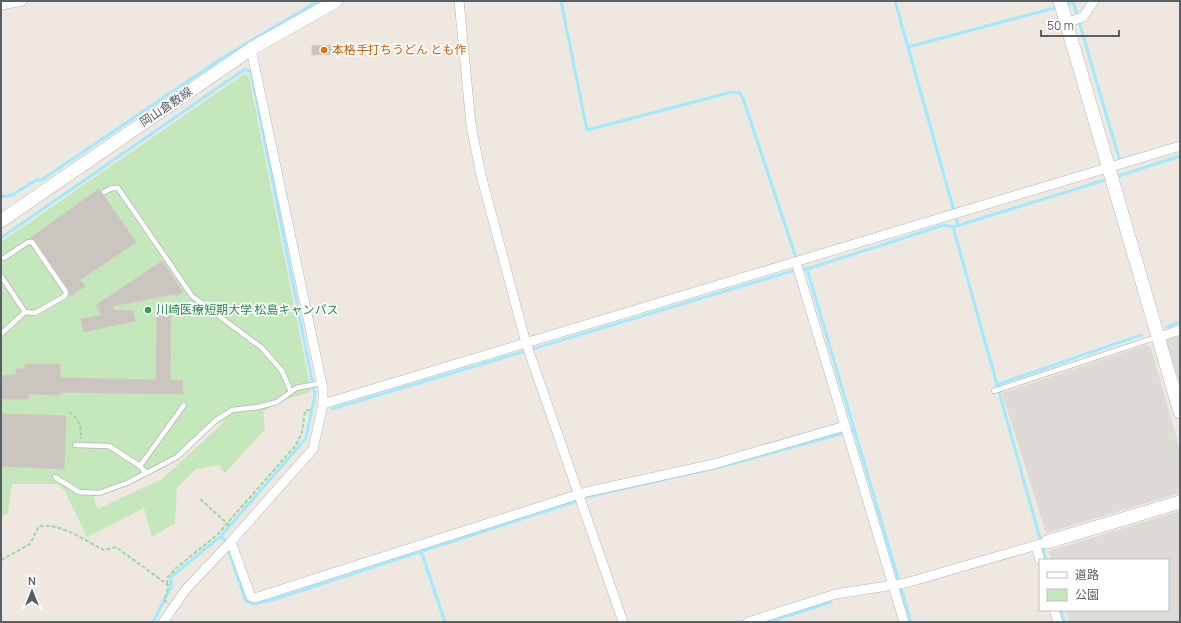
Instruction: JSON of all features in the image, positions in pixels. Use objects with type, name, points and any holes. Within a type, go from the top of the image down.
[{"type":"street","points":[[1,5],[22,1]]},
{"type":"street","name":"岡山倉敷線","points":[[1,220],[251,49],[336,1]]},
{"type":"street","points":[[459,1],[471,125],[481,175],[528,348],[623,622]]},
{"type":"street","points":[[1094,1],[1069,15],[1110,174],[1180,412]]},
{"type":"street","points":[[163,622],[187,588],[228,545],[313,449],[323,404],[316,384],[251,49]]},
{"type":"street","points":[[323,404],[528,348],[798,267],[955,214],[1110,174],[1180,146]]},
{"type":"street","points":[[798,267],[846,430],[898,584],[904,622]]},
{"type":"street","points":[[1159,337],[1180,330]]},
{"type":"street","points":[[228,545],[251,597],[255,598],[580,498],[846,430]]},
{"type":"street","points":[[748,622],[836,594],[898,584],[1041,544],[1180,502]]},
{"type":"street","points":[[1040,559],[1041,544]]},
{"type":"street","points":[[1054,611],[1058,622]]},
{"type":"lane","points":[[104,192],[112,188],[118,188],[192,296],[262,348],[282,371],[291,392]]},
{"type":"lane","points":[[1,334],[25,312],[35,312],[65,296],[66,292],[32,242],[28,242],[2,257]]},
{"type":"lane","points":[[1,276],[25,312]]},
{"type":"lane","points":[[994,391],[1159,337]]},
{"type":"lane","points":[[55,477],[79,492],[99,493],[127,483],[177,457],[215,421],[232,410],[258,407],[277,402],[296,388],[316,384]]},
{"type":"lane","points":[[140,466],[184,405]]},
{"type":"lane","points":[[75,445],[109,446],[140,466],[146,473]]},
{"type":"path","points":[[164,600],[168,590],[168,577],[176,568],[217,535],[228,524],[296,444],[301,436],[305,411],[307,410]]},
{"type":"path","points":[[69,412],[76,417],[81,424],[81,445]]},
{"type":"path","points":[[200,499],[228,524]]},
{"type":"path","points":[[1,560],[30,544],[40,526],[50,526],[68,532],[104,550],[116,547],[167,584]]},
{"type":"shaded area","points":[[1180,333],[1180,386],[1167,342],[1168,337]]},
{"type":"shaded area","points":[[1146,345],[1151,348],[1180,450],[1180,493],[1046,533],[1002,393]]},
{"type":"shaded area","points":[[1180,511],[1180,622],[1070,622],[1066,611],[1169,611],[1169,559],[1051,559],[1049,551]]},
{"type":"green space","name":"川崎医療短期大学 松島キャンパス","points":[[244,74],[249,76],[311,392],[287,399],[263,411],[265,429],[225,473],[219,465],[196,469],[177,488],[175,523],[152,537],[144,508],[87,537],[65,491],[57,484],[12,484],[8,514],[1,515],[1,242]],"holes":[[[225,421],[162,479],[98,509],[93,497],[129,484],[162,467],[184,452],[214,426]]]},
{"type":"building","name":"本格手打ちうどん とも作","points":[[335,45],[335,54],[312,55],[312,46]]},
{"type":"building","points":[[99,189],[101,194],[104,196],[136,242],[80,280],[85,286],[71,296],[69,290],[35,240],[30,238]]},
{"type":"building","points":[[162,261],[183,292],[176,296],[175,294],[113,306],[113,310],[133,311],[135,321],[83,332],[81,319],[102,315],[96,305]]},
{"type":"building","points":[[157,311],[171,311],[170,380],[182,380],[183,394],[60,392],[60,395],[29,394],[29,399],[1,399],[1,376],[16,375],[16,369],[25,369],[25,364],[60,364],[60,378],[156,380]]},
{"type":"building","points":[[1,414],[66,416],[64,469],[1,466]]},
{"type":"waterway","points":[[1,197],[12,195],[38,179],[40,181],[222,58],[318,1]]},
{"type":"waterway","points":[[561,1],[587,130],[732,92],[740,93],[744,101],[795,255]]},
{"type":"waterway","points":[[895,1],[958,225]]},
{"type":"waterway","points":[[1073,1],[1119,158]]},
{"type":"waterway","points":[[1065,5],[1073,2]]},
{"type":"waterway","points":[[908,47],[1058,7]]},
{"type":"waterway","points":[[1,238],[245,69],[251,72],[315,395],[306,438],[221,536],[171,577],[171,587],[153,622]]},
{"type":"waterway","points":[[1115,177],[1180,156]]},
{"type":"waterway","points":[[1046,559],[953,227],[1108,179]]},
{"type":"waterway","points":[[332,409],[792,271],[807,269],[944,225],[953,227]]},
{"type":"waterway","points":[[807,269],[911,622]]},
{"type":"waterway","points":[[1167,327],[1180,322]]},
{"type":"waterway","points":[[996,385],[1141,335]]},
{"type":"waterway","points":[[221,536],[225,541],[246,601],[254,604],[272,600],[586,497],[724,466],[855,430]]},
{"type":"waterway","points":[[421,551],[445,622]]},
{"type":"waterway","points":[[769,622],[831,602]]},
{"type":"waterway","points":[[1061,611],[1064,622]]},
{"type":"place","name":"本格手打ちうどん とも作","points":[[324,50]]},
{"type":"place","name":"川崎医療短期大学 松島キャンパス","points":[[148,310]]}]
